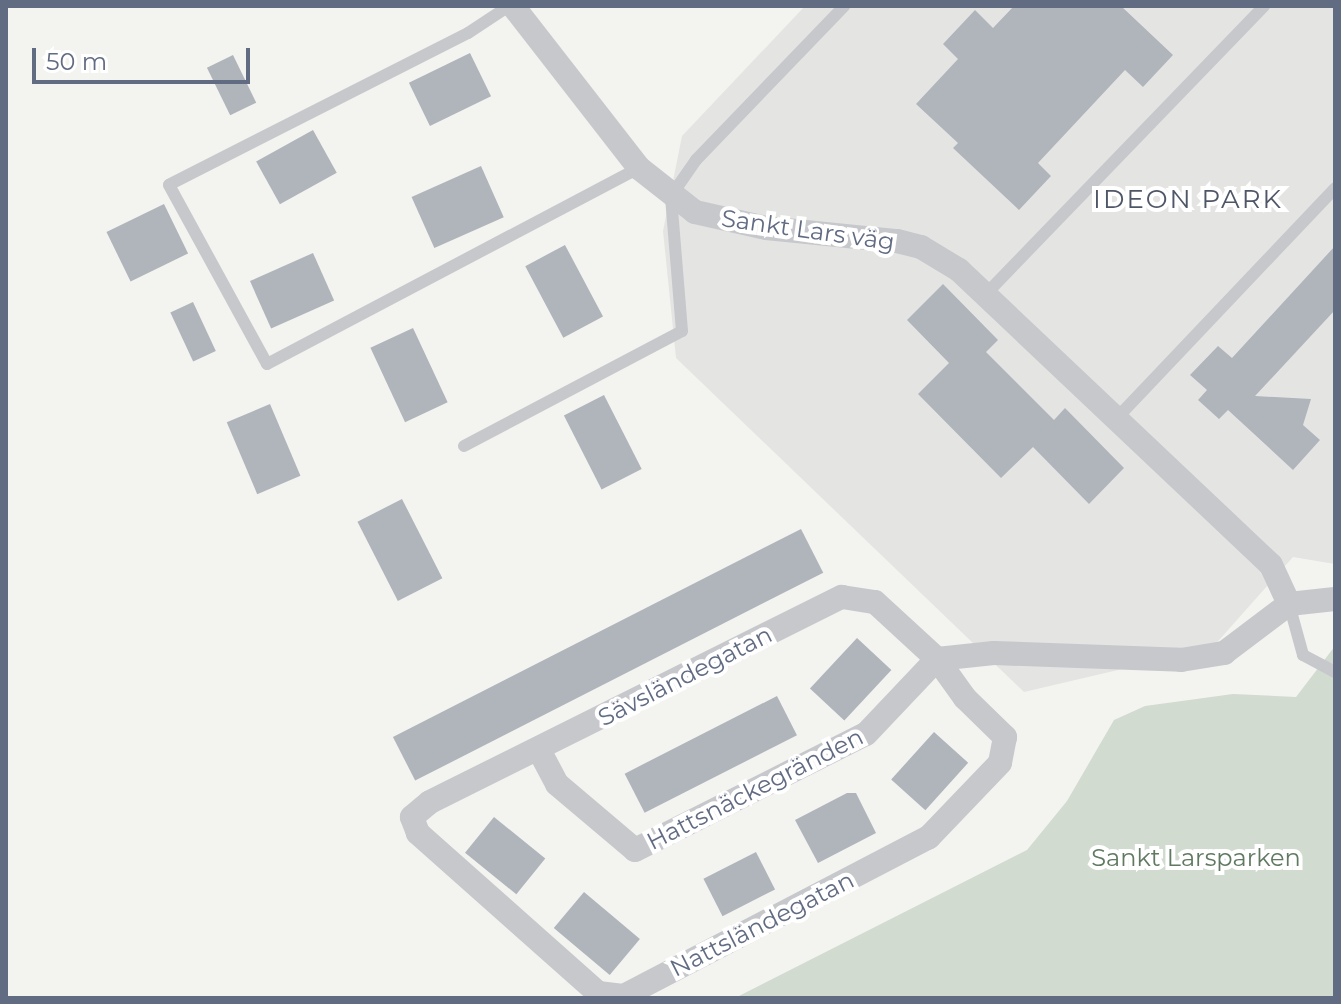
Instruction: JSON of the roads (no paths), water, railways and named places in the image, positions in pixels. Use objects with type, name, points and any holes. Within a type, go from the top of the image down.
[{"type":"street","name":"Sankt Lars väg","points":[[511,6],[639,168],[671,196],[718,220],[848,233],[921,247],[985,295],[1271,565],[1289,604]]},
{"type":"street","name":"Sävsländegatan","points":[[418,833],[412,817],[430,802],[842,597],[875,602],[937,659]]},
{"type":"street","points":[[937,659],[969,656],[1210,658],[1234,647],[1289,604],[1335,599]]},
{"type":"street","name":"Hattsnäckegränden","points":[[539,750],[557,784],[635,850],[866,734],[937,659]]},
{"type":"street","name":"Nattsländegatan","points":[[418,833],[598,993],[623,996],[929,837],[1000,763],[1005,737],[965,698],[937,659]]},
{"type":"lane","points":[[511,6],[468,33],[169,185],[267,364],[639,168]]},
{"type":"lane","points":[[464,446],[682,331],[671,196],[696,160],[844,6]]},
{"type":"lane","points":[[985,295],[1264,6]]},
{"type":"lane","points":[[1116,419],[1334,190]]},
{"type":"lane","points":[[1289,604],[1303,655],[1335,672]]},
{"type":"district","name":"IDEON PARK","points":[[1188,200]]},
{"type":"park label","name":"Sankt Larsparken","points":[[1196,858]]}]
